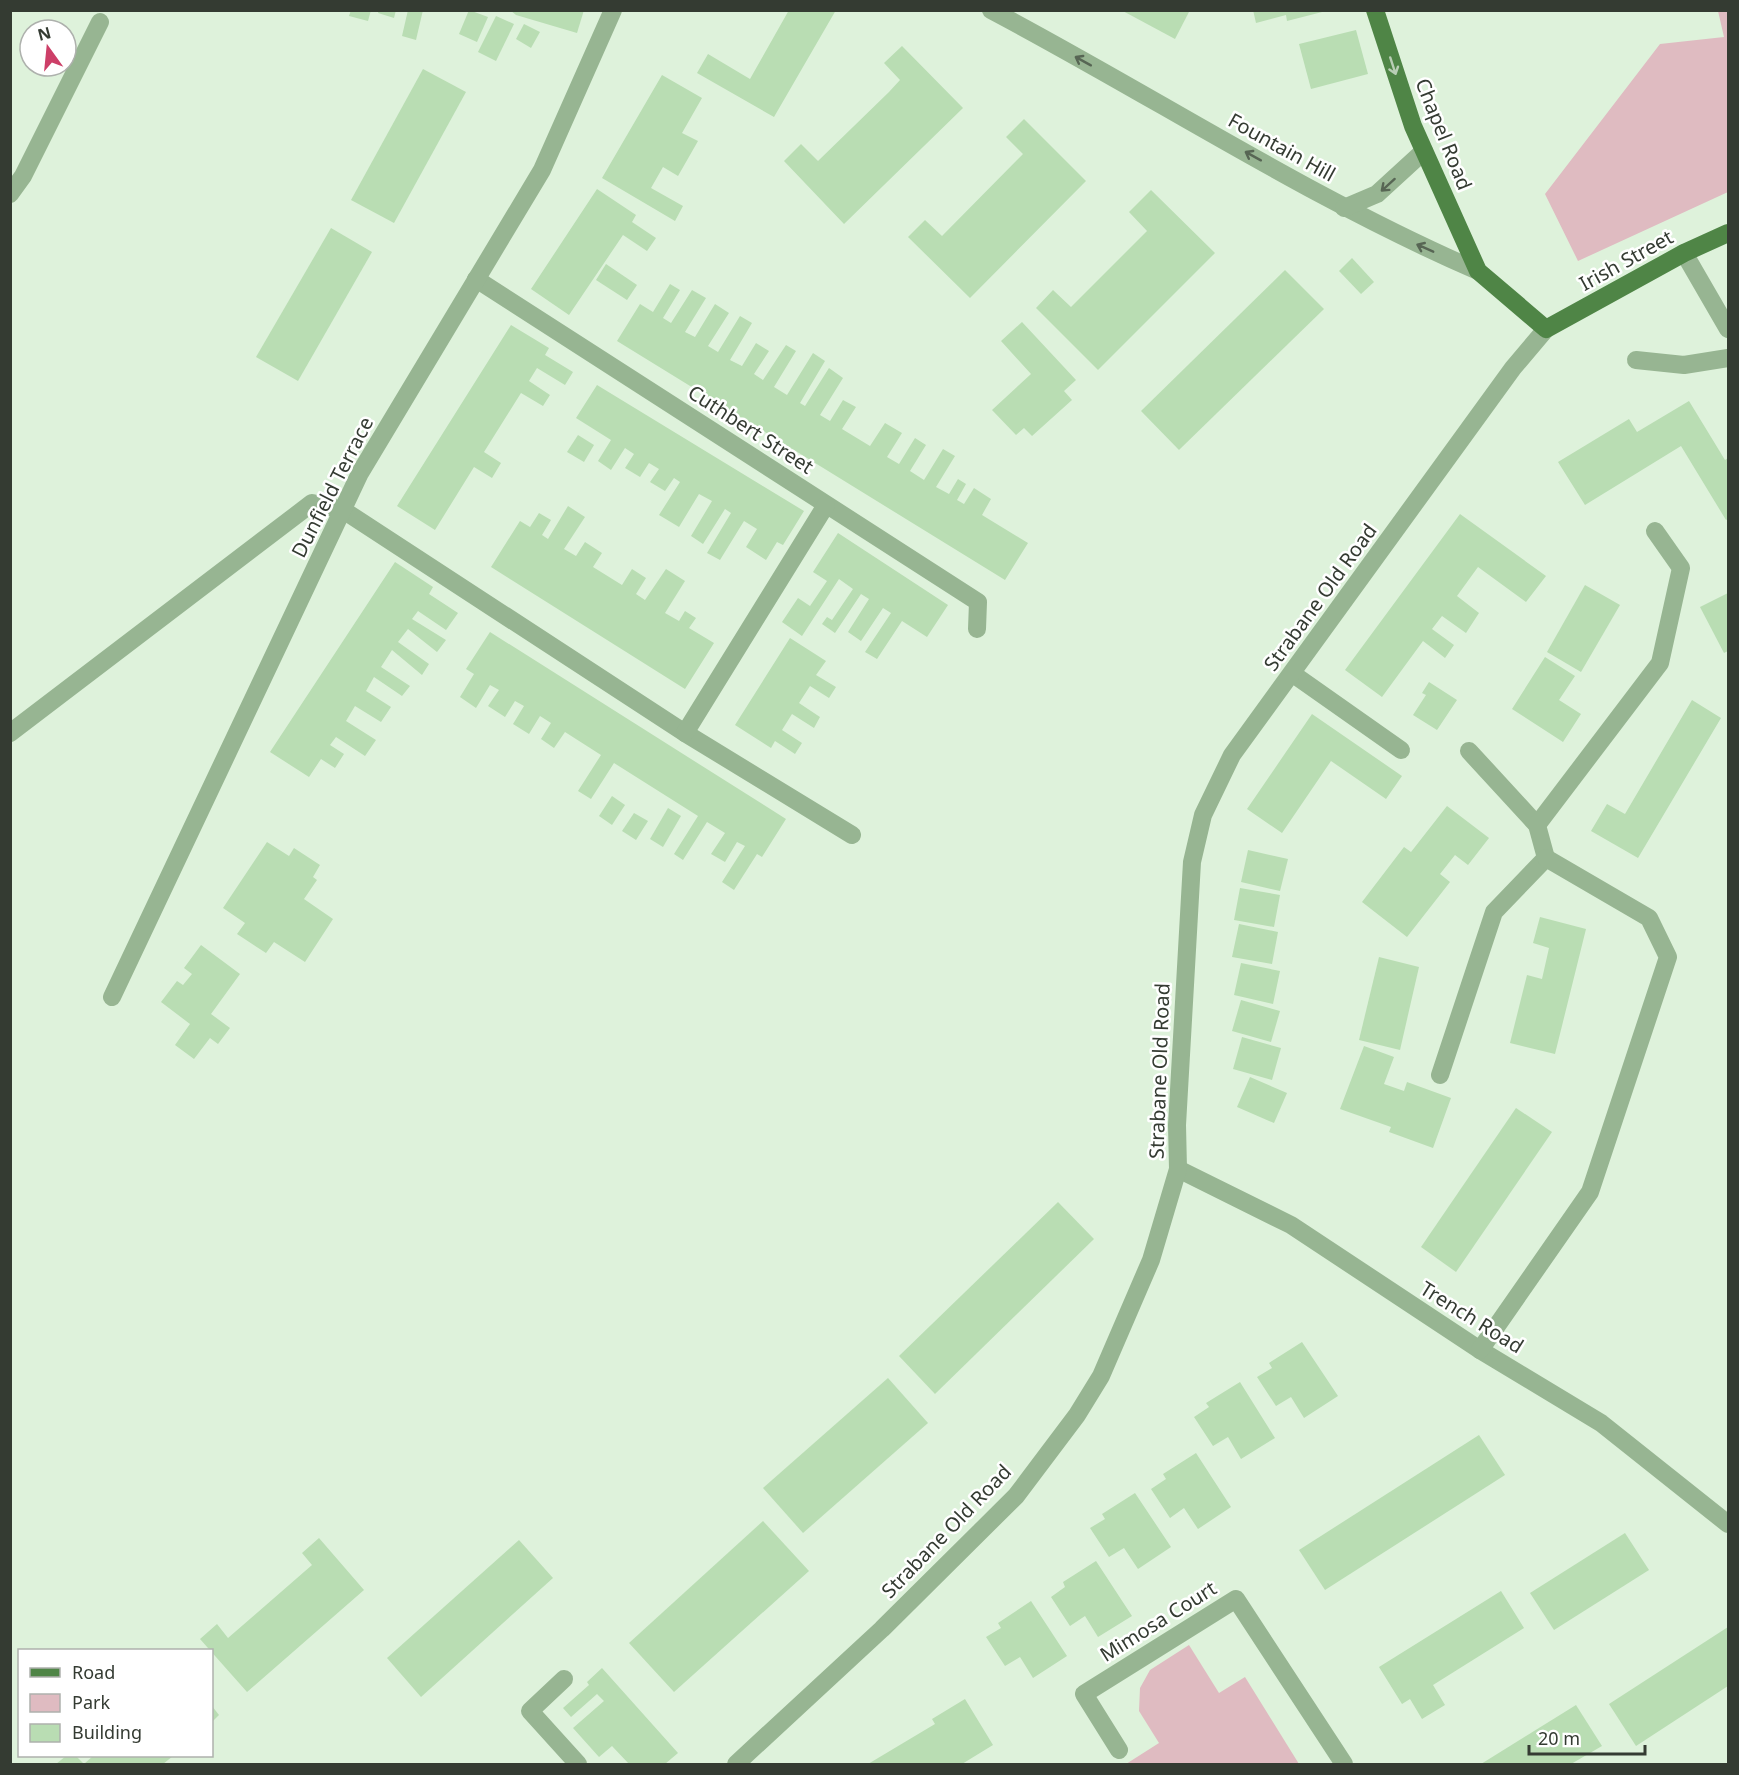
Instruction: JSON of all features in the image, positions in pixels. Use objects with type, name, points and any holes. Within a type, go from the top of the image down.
[{"type":"main road","name":"Chapel Road","points":[[1375,10],[1413,126],[1478,271]]},
{"type":"main road","name":"Irish Street","points":[[1546,329],[1684,253],[1728,233]]},
{"type":"main road","name":"Fountain Hill","points":[[1478,271],[1546,329]]},
{"type":"street","name":"Dunfield Terrace","points":[[112,997],[360,473],[542,170],[613,10]]},
{"type":"street","name":"Fountain Hill","points":[[990,10],[1344,208],[1478,271]]},
{"type":"street","points":[[10,194],[23,176],[100,22]]},
{"type":"street","points":[[1344,208],[1377,194],[1425,151]]},
{"type":"street","points":[[1684,253],[1728,329]]},
{"type":"street","name":"Cuthbert Street","points":[[476,279],[978,602],[977,629]]},
{"type":"street","name":"Strabane Old Road","points":[[736,1764],[882,1629],[1016,1496],[1077,1415],[1101,1376],[1151,1260],[1178,1169],[1177,1125],[1188,907],[1192,862],[1203,815],[1232,755],[1514,368],[1546,329]]},
{"type":"street","points":[[1636,360],[1684,365],[1728,358]]},
{"type":"street","points":[[10,733],[312,503],[343,510],[685,733],[852,835]]},
{"type":"street","points":[[685,733],[826,505]]},
{"type":"street","points":[[1537,825],[1660,663],[1681,568],[1654,531]]},
{"type":"street","points":[[1293,674],[1401,750]]},
{"type":"street","points":[[1469,751],[1537,825],[1546,858],[1649,918],[1668,957],[1590,1192],[1480,1350]]},
{"type":"street","points":[[1440,1076],[1494,912],[1546,858]]},
{"type":"street","name":"Trench Road","points":[[1178,1169],[1291,1225],[1480,1350],[1600,1423],[1728,1524]]},
{"type":"street","name":"Mimosa Court","points":[[1119,1750],[1084,1694],[1236,1599],[1344,1764]]},
{"type":"street","points":[[564,1679],[530,1711],[578,1764]]},
{"type":"green space","points":[[1718,11],[1728,11],[1728,192],[1578,261],[1545,194],[1660,44],[1724,37]]},
{"type":"green space","points":[[1189,1645],[1219,1693],[1245,1677],[1299,1764],[1126,1764],[1159,1743],[1139,1711],[1140,1688],[1150,1670]]},
{"type":"building","points":[[351,10],[371,10],[368,21],[349,16]]},
{"type":"building","points":[[379,10],[396,10],[394,18],[378,13]]},
{"type":"building","points":[[408,10],[423,10],[416,40],[402,36]]},
{"type":"building","points":[[469,10],[488,17],[477,42],[459,34]]},
{"type":"building","points":[[510,10],[584,10],[577,33],[516,15]]},
{"type":"building","points":[[789,10],[836,10],[774,117],[697,73],[708,54],[750,79]]},
{"type":"building","points":[[1121,10],[1190,10],[1175,39]]},
{"type":"building","points":[[1253,10],[1326,11],[1287,21],[1286,15],[1256,23]]},
{"type":"building","points":[[496,16],[514,24],[496,61],[478,52]]},
{"type":"building","points":[[524,24],[540,32],[531,48],[516,39]]},
{"type":"building","points":[[1356,30],[1368,74],[1311,89],[1299,44]]},
{"type":"building","points":[[902,46],[963,108],[844,224],[784,161],[801,144],[818,161],[889,92],[900,80],[884,63]]},
{"type":"building","points":[[423,69],[466,92],[394,223],[351,200]]},
{"type":"building","points":[[662,75],[702,98],[682,133],[698,141],[678,176],[663,167],[651,188],[683,206],[675,221],[602,178]]},
{"type":"building","points":[[1024,119],[1086,181],[970,298],[908,237],[925,220],[942,236],[1023,154],[1006,137]]},
{"type":"building","points":[[597,189],[636,215],[632,222],[656,238],[647,251],[623,235],[569,315],[531,289]]},
{"type":"building","points":[[1151,190],[1215,253],[1098,370],[1036,308],[1053,290],[1071,307],[1147,231],[1129,212]]},
{"type":"building","points":[[331,228],[372,252],[298,381],[256,357]]},
{"type":"building","points":[[1352,258],[1374,282],[1361,294],[1339,271]]},
{"type":"building","points":[[606,264],[637,285],[627,300],[596,280]]},
{"type":"building","points":[[1285,270],[1324,309],[1179,450],[1141,411]]},
{"type":"building","points":[[670,284],[680,290],[663,318],[671,323],[692,290],[706,298],[685,332],[695,337],[715,304],[729,313],[708,346],[718,352],[740,316],[752,323],[730,360],[742,366],[756,343],[769,351],[754,374],[763,380],[786,345],[796,351],[774,387],[787,395],[813,353],[825,361],[800,403],[805,406],[829,368],[843,378],[820,415],[830,421],[843,400],[856,407],[842,429],[870,446],[885,423],[902,433],[887,457],[899,464],[915,438],[926,445],[910,471],[924,480],[943,449],[955,456],[936,487],[949,494],[958,479],[966,484],[957,500],[964,504],[974,488],[991,499],[982,515],[1028,543],[1005,580],[617,341],[640,304],[653,312]]},
{"type":"building","points":[[1022,322],[1076,380],[1064,391],[1072,400],[1032,436],[1024,428],[1016,435],[992,410],[1031,374],[1001,341]]},
{"type":"building","points":[[511,325],[549,348],[545,355],[573,372],[565,385],[537,368],[529,381],[550,395],[543,406],[521,393],[484,452],[501,463],[492,478],[474,467],[435,530],[397,506]]},
{"type":"building","points":[[597,385],[804,511],[783,545],[777,542],[766,560],[746,547],[757,529],[744,521],[720,560],[707,553],[731,513],[725,509],[703,544],[691,536],[712,501],[699,494],[679,527],[659,515],[680,482],[674,478],[665,491],[650,482],[659,469],[649,463],[640,477],[625,468],[634,454],[625,448],[611,470],[598,461],[611,440],[576,418]]},
{"type":"building","points":[[1689,401],[1725,460],[1728,458],[1728,519],[1726,520],[1681,446],[1585,505],[1558,462],[1629,419],[1637,432]]},
{"type":"building","points":[[578,435],[594,445],[584,462],[567,452]]},
{"type":"building","points":[[568,506],[585,517],[564,549],[576,556],[585,542],[602,553],[593,567],[622,585],[632,569],[646,578],[636,594],[645,600],[666,569],[685,581],[665,613],[679,621],[685,611],[696,618],[689,628],[714,643],[685,689],[491,567],[520,521],[530,527],[539,513],[551,520],[542,535],[548,539]]},
{"type":"building","points":[[1460,514],[1546,576],[1526,602],[1478,567],[1457,596],[1479,613],[1466,633],[1442,616],[1432,629],[1454,645],[1445,658],[1423,641],[1382,697],[1345,670]]},
{"type":"building","points":[[838,533],[948,605],[927,637],[902,621],[877,659],[865,652],[891,613],[883,608],[861,641],[848,632],[869,599],[861,594],[835,633],[822,624],[827,617],[832,620],[853,589],[839,579],[802,636],[782,622],[798,598],[810,606],[827,581],[813,572]]},
{"type":"building","points":[[395,562],[433,587],[429,594],[458,613],[446,630],[418,611],[412,619],[446,640],[437,652],[408,629],[398,642],[429,664],[422,675],[392,650],[381,667],[410,686],[402,696],[374,677],[366,691],[391,707],[381,722],[355,706],[346,721],[376,740],[365,756],[336,737],[330,745],[344,754],[335,768],[321,759],[309,777],[270,752]]},
{"type":"building","points":[[1585,585],[1620,605],[1581,672],[1547,652]]},
{"type":"building","points":[[1728,593],[1728,651],[1724,653],[1700,607]]},
{"type":"building","points":[[490,632],[786,819],[762,857],[757,854],[734,890],[722,882],[745,846],[737,842],[725,862],[711,854],[725,833],[707,822],[683,860],[674,854],[698,816],[614,763],[591,799],[578,791],[601,755],[565,732],[554,748],[541,739],[551,723],[540,716],[529,734],[513,724],[524,706],[515,701],[505,717],[488,706],[499,690],[490,685],[476,708],[460,697],[474,674],[466,669]]},
{"type":"building","points":[[790,638],[826,661],[816,675],[836,687],[829,698],[810,686],[799,703],[820,717],[814,728],[792,714],[782,730],[802,743],[795,754],[775,741],[771,748],[735,725]]},
{"type":"building","points":[[1545,657],[1575,676],[1559,700],[1581,714],[1563,742],[1512,709]]},
{"type":"building","points":[[1429,682],[1457,700],[1437,730],[1413,715],[1426,695],[1422,693]]},
{"type":"building","points":[[1692,700],[1721,718],[1638,858],[1591,831],[1607,804],[1625,814]]},
{"type":"building","points":[[1312,714],[1402,776],[1386,799],[1331,761],[1282,833],[1247,809]]},
{"type":"building","points":[[612,796],[625,805],[612,825],[599,816]]},
{"type":"building","points":[[1447,806],[1489,838],[1468,865],[1455,855],[1440,874],[1450,882],[1407,937],[1362,902],[1404,847],[1411,852]]},
{"type":"building","points":[[668,808],[681,816],[663,847],[650,839]]},
{"type":"building","points":[[634,813],[648,821],[636,840],[622,831]]},
{"type":"building","points":[[267,842],[289,856],[294,848],[320,865],[313,877],[317,880],[304,899],[333,919],[305,962],[274,942],[266,953],[237,934],[245,923],[223,908]]},
{"type":"building","points":[[1248,850],[1288,859],[1280,891],[1241,882]]},
{"type":"building","points":[[1240,888],[1280,895],[1274,927],[1234,920]]},
{"type":"building","points":[[1540,917],[1586,929],[1555,1054],[1510,1043],[1527,975],[1542,979],[1549,948],[1533,943]]},
{"type":"building","points":[[1239,924],[1278,932],[1272,964],[1232,957]]},
{"type":"building","points":[[201,945],[240,974],[211,1014],[230,1028],[218,1044],[210,1038],[194,1059],[175,1045],[190,1024],[161,1002],[177,981],[183,985],[192,974],[184,968]]},
{"type":"building","points":[[1379,957],[1419,967],[1400,1050],[1359,1040]]},
{"type":"building","points":[[1241,963],[1280,971],[1273,1004],[1234,995]]},
{"type":"building","points":[[1241,1000],[1280,1011],[1271,1042],[1232,1031]]},
{"type":"building","points":[[1242,1037],[1281,1048],[1272,1080],[1233,1069]]},
{"type":"building","points":[[1364,1046],[1394,1057],[1384,1084],[1404,1091],[1407,1082],[1451,1098],[1433,1148],[1389,1132],[1391,1127],[1340,1109]]},
{"type":"building","points":[[1250,1077],[1287,1093],[1274,1123],[1237,1107]]},
{"type":"building","points":[[1516,1108],[1552,1132],[1456,1272],[1421,1247]]},
{"type":"building","points":[[1058,1202],[1094,1239],[935,1394],[899,1356]]},
{"type":"building","points":[[1302,1342],[1338,1396],[1304,1418],[1291,1397],[1276,1406],[1257,1377],[1272,1368],[1269,1363]]},
{"type":"building","points":[[888,1378],[928,1423],[803,1533],[763,1488]]},
{"type":"building","points":[[1240,1382],[1275,1438],[1241,1459],[1228,1437],[1213,1446],[1194,1417],[1209,1407],[1206,1403]]},
{"type":"building","points":[[1479,1435],[1505,1475],[1325,1590],[1299,1550]]},
{"type":"building","points":[[1196,1453],[1231,1507],[1198,1529],[1184,1508],[1170,1518],[1151,1489],[1166,1479],[1163,1474]]},
{"type":"building","points":[[1135,1493],[1171,1547],[1138,1569],[1124,1548],[1109,1557],[1090,1528],[1105,1519],[1102,1514]]},
{"type":"building","points":[[763,1521],[809,1571],[674,1692],[629,1643]]},
{"type":"building","points":[[1625,1533],[1649,1570],[1554,1630],[1530,1593]]},
{"type":"building","points":[[319,1538],[364,1590],[247,1692],[213,1654],[213,1649],[209,1649],[200,1639],[217,1624],[228,1638],[312,1565],[302,1553]]},
{"type":"building","points":[[519,1540],[553,1578],[421,1697],[387,1658]]},
{"type":"building","points":[[1096,1561],[1132,1616],[1098,1637],[1085,1616],[1070,1626],[1051,1597],[1065,1587],[1063,1582]]},
{"type":"building","points":[[1501,1591],[1524,1628],[1433,1685],[1445,1705],[1422,1719],[1410,1699],[1402,1704],[1379,1667]]},
{"type":"building","points":[[1031,1601],[1067,1656],[1033,1678],[1020,1657],[1005,1666],[986,1637],[1001,1628],[998,1623]]},
{"type":"building","points":[[1728,1627],[1728,1686],[1636,1746],[1609,1704]]},
{"type":"building","points":[[602,1668],[678,1753],[665,1764],[629,1764],[612,1746],[599,1757],[573,1728],[604,1701],[597,1694],[571,1717],[563,1708],[589,1685],[587,1682]]},
{"type":"building","points":[[965,1699],[993,1745],[962,1764],[868,1764],[935,1724],[932,1719]]},
{"type":"building","points":[[1576,1705],[1602,1746],[1571,1764],[1481,1764]]},
{"type":"building","points":[[213,1707],[219,1715],[213,1721]]},
{"type":"building","points":[[65,1757],[77,1757],[84,1764],[56,1764]]},
{"type":"building","points":[[92,1757],[172,1757],[163,1764],[84,1764]]}]
